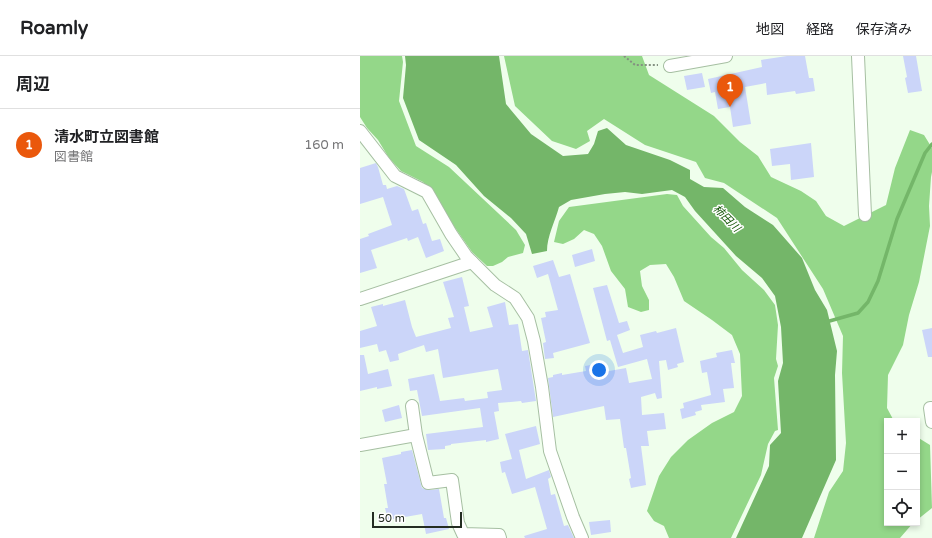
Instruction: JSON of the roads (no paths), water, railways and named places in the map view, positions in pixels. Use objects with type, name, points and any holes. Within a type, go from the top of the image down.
[{"type":"street","points":[[670,66],[726,56]]},
{"type":"street","points":[[858,56],[865,215]]},
{"type":"street","points":[[360,131],[395,176],[427,192],[451,234],[472,262],[495,285],[515,298],[528,318],[534,341],[542,387],[550,452],[582,538]]},
{"type":"street","points":[[360,299],[472,262]]},
{"type":"street","points":[[412,406],[416,435],[428,483],[452,480],[458,523],[463,534],[499,535],[500,538]]},
{"type":"street","points":[[932,408],[930,408],[932,422]]},
{"type":"street","points":[[360,445],[416,435]]},
{"type":"water","name":"柿田川","points":[[405,56],[499,56],[506,104],[531,134],[563,156],[588,154],[594,144],[598,131],[607,128],[626,145],[670,160],[690,170],[690,179],[704,187],[723,188],[745,207],[773,225],[802,258],[815,290],[827,310],[837,351],[835,375],[836,460],[802,538],[736,538],[769,466],[770,445],[781,433],[778,381],[783,363],[781,327],[775,296],[762,278],[736,256],[695,211],[685,197],[672,190],[642,194],[625,192],[571,200],[559,207],[547,245],[547,251],[532,254],[526,234],[511,218],[484,196],[456,165],[419,140],[403,98],[406,65]]},
{"type":"waterway","points":[[826,322],[858,313],[868,302],[878,281],[897,219],[925,153],[932,144]]},
{"type":"place","name":"清水町立図書館","points":[[730,107]]}]
